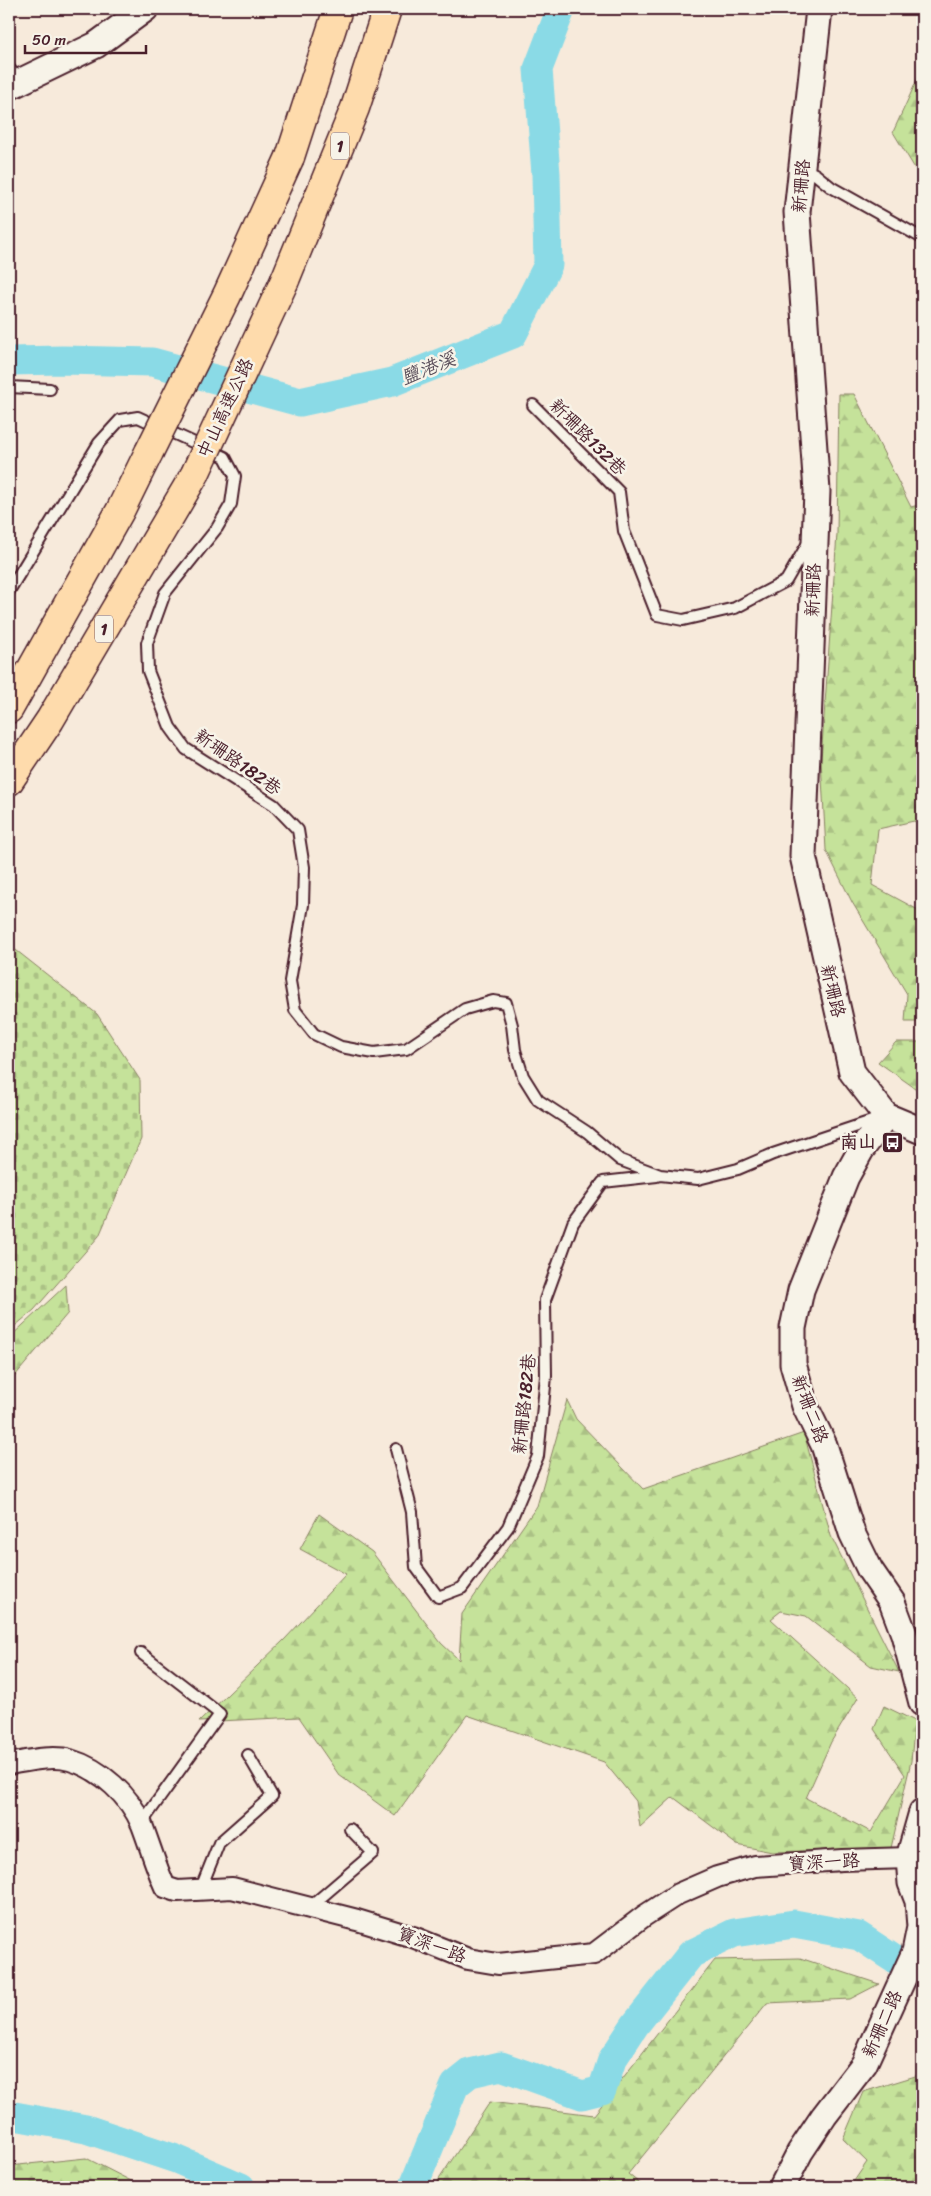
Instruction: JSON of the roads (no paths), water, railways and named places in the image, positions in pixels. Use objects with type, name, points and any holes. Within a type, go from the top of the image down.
[{"type":"highway","points":[[9,709],[120,511],[227,295],[290,157],[338,9]]},
{"type":"highway","name":"中山高速公路","points":[[9,781],[50,720],[195,474],[285,280],[356,108],[386,9]]},
{"type":"street","points":[[12,79],[96,44],[145,9]]},
{"type":"street","name":"新珊路","points":[[819,9],[797,212],[817,491],[803,856],[852,1072],[886,1116],[922,1131]]},
{"type":"street","name":"新珊二路","points":[[886,1116],[861,1150],[846,1177],[801,1290],[793,1328],[793,1364],[805,1406],[824,1445],[852,1533],[870,1570],[892,1602],[901,1626],[922,1703]]},
{"type":"street","name":"寶深一路","points":[[9,1764],[34,1760],[68,1759],[97,1772],[124,1796],[141,1824],[165,1887],[177,1891],[201,1888],[232,1888],[310,1907],[413,1937],[468,1959],[498,1964],[594,1954],[644,1916],[678,1894],[717,1877],[755,1866],[909,1858]]},
{"type":"street","name":"新珊二路","points":[[782,2187],[814,2130],[864,2064],[915,1952],[920,1927],[918,1900],[911,1882],[909,1858],[922,1812]]},
{"type":"lane","points":[[802,168],[815,174],[830,187],[922,238]]},
{"type":"lane","points":[[9,387],[50,389]]},
{"type":"lane","name":"新珊路132巷","points":[[533,405],[619,492],[624,532],[658,615],[682,620],[735,608],[786,581],[807,546],[815,464]]},
{"type":"lane","name":"新珊路182巷","points":[[9,591],[99,443],[120,420],[138,417],[225,457],[235,476],[231,504],[217,528],[165,593],[147,643],[148,671],[170,727],[186,749],[274,805],[298,830],[304,867],[302,913],[290,981],[295,1010],[314,1034],[341,1048],[374,1053],[406,1049],[465,1009],[493,1001],[506,1004],[523,1076],[538,1100],[587,1132],[620,1160],[660,1175]]},
{"type":"lane","name":"新珊路182巷","points":[[396,1449],[412,1512],[416,1567],[438,1597],[462,1588],[508,1527],[538,1456],[546,1376],[545,1300],[573,1223],[603,1182],[660,1175],[698,1179],[738,1169],[773,1154],[854,1129],[886,1116]]},
{"type":"lane","points":[[141,1652],[220,1714],[141,1824]]},
{"type":"lane","points":[[201,1888],[219,1843],[272,1796],[248,1755]]},
{"type":"lane","points":[[310,1907],[373,1853],[350,1830]]},
{"type":"waterway","name":"鹽港溪","points":[[9,361],[152,362],[300,402],[392,382],[513,334],[548,265],[546,174],[538,69],[561,9]]},
{"type":"waterway","points":[[413,2187],[455,2085],[470,2073],[501,2066],[582,2095],[602,2090],[612,2060],[635,2025],[691,1954],[734,1933],[794,1924],[859,1936],[894,1959],[922,1974]]},
{"type":"waterway","points":[[9,2115],[86,2129],[176,2159],[241,2187]]},
{"type":"place","name":"南山","points":[[892,1142]]}]
